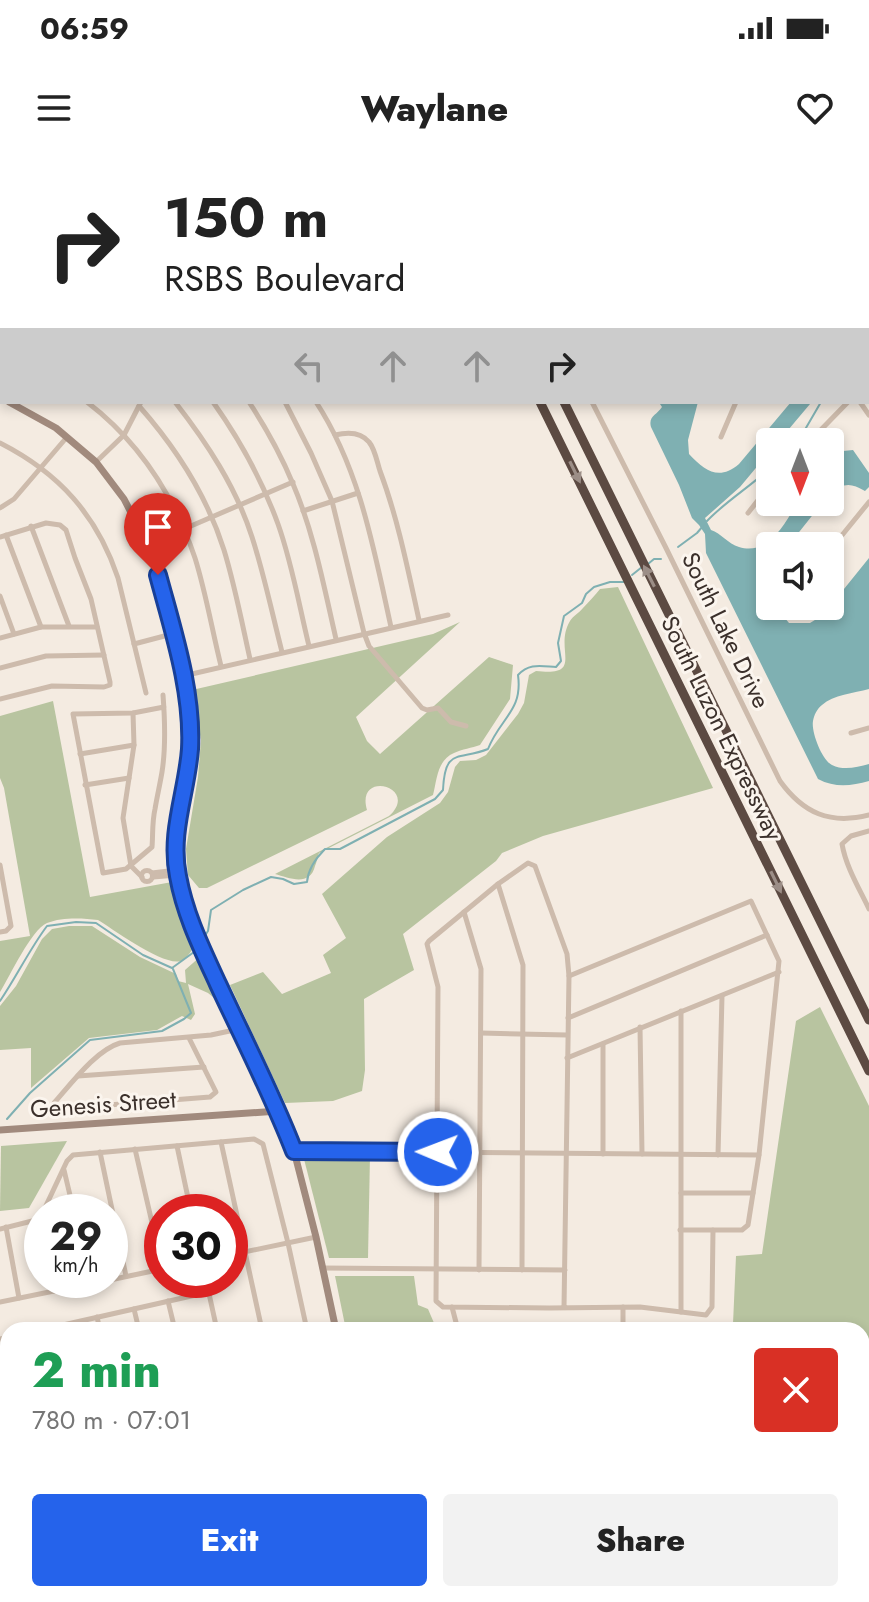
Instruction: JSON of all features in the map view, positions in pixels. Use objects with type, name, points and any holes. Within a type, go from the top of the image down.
[{"type":"highway","name":"South Luzon Expressway","points":[[541,404],[869,1071]]},
{"type":"highway","name":"South Luzon Expressway","points":[[565,404],[869,1020]]},
{"type":"street","points":[[13,404],[48,423],[96,462],[124,499],[148,545],[183,676],[190,728],[190,749],[176,834],[177,873],[187,916],[294,1151],[334,1322]]},
{"type":"street","points":[[90,404],[136,448],[164,489],[184,529],[200,578],[221,666]]},
{"type":"street","points":[[100,412],[104,404]]},
{"type":"street","points":[[96,462],[124,435],[140,404],[177,453],[212,517],[230,571],[250,659]]},
{"type":"street","points":[[177,404],[204,439],[240,505],[252,535],[282,652]]},
{"type":"street","points":[[214,404],[251,461],[266,493],[288,557],[309,646]]},
{"type":"street","points":[[250,404],[293,482],[317,551],[336,639]]},
{"type":"street","points":[[286,404],[332,501],[369,646],[422,708],[438,708],[451,722],[466,726]]},
{"type":"street","points":[[317,404],[347,461],[358,493],[372,539],[391,627]]},
{"type":"street","name":"South Lake Drive","points":[[593,404],[780,781],[797,801],[818,814],[840,819],[869,815]]},
{"type":"street","points":[[721,437],[735,404]]},
{"type":"street","points":[[823,428],[846,404]]},
{"type":"street","points":[[335,435],[350,432],[371,443],[400,533],[419,620]]},
{"type":"street","points":[[0,508],[14,499],[67,437]]},
{"type":"street","points":[[0,443],[42,468],[70,494],[102,538],[118,578],[146,693]]},
{"type":"street","points":[[184,529],[293,482]]},
{"type":"street","points":[[303,511],[358,493]]},
{"type":"street","points":[[844,533],[869,502]]},
{"type":"street","points":[[748,513],[756,503]]},
{"type":"street","points":[[0,699],[52,686],[108,687],[110,682],[88,589],[66,530],[53,523],[31,526],[3,536],[41,627]]},
{"type":"street","points":[[31,526],[69,626]]},
{"type":"street","points":[[0,596],[14,634]]},
{"type":"street","points":[[183,676],[448,615]]},
{"type":"street","points":[[0,638],[41,627],[97,627]]},
{"type":"street","points":[[134,644],[173,634]]},
{"type":"street","points":[[0,668],[46,656],[104,655]]},
{"type":"street","points":[[163,695],[164,707],[164,751],[152,847],[126,869],[103,873],[73,714],[133,713],[164,707]]},
{"type":"street","points":[[133,713],[134,745],[123,818],[130,857],[142,877],[143,873],[177,873]]},
{"type":"street","points":[[851,733],[869,728]]},
{"type":"street","points":[[79,754],[134,745]]},
{"type":"street","points":[[85,785],[129,778]]},
{"type":"street","points":[[869,831],[851,836],[842,844],[851,872],[869,909]]},
{"type":"street","points":[[564,1308],[569,976],[567,954],[535,866],[528,863],[427,944],[438,987],[436,1301],[443,1307],[564,1308],[640,1307],[706,1315],[712,1307],[713,1230]]},
{"type":"street","points":[[134,864],[150,874]]},
{"type":"street","points":[[0,865],[11,926],[0,932]]},
{"type":"street","points":[[498,884],[523,965],[522,1270]]},
{"type":"street","points":[[569,976],[751,901],[779,961],[759,1155],[748,1225],[742,1230],[680,1230]]},
{"type":"street","points":[[464,912],[481,969],[479,1270]]},
{"type":"street","points":[[568,1018],[767,935]]},
{"type":"street","points":[[567,1058],[779,972]]},
{"type":"street","points":[[718,1155],[722,995]]},
{"type":"street","points":[[681,1011],[681,1312]]},
{"type":"street","points":[[640,1027],[642,1154]]},
{"type":"street","points":[[189,1038],[216,1092],[210,1097],[58,1109],[54,1103],[112,1045],[189,1038],[239,1029]]},
{"type":"street","points":[[481,1033],[567,1035]]},
{"type":"street","points":[[603,1044],[603,1154]]},
{"type":"street","points":[[78,1076],[204,1067]]},
{"type":"street","name":"Genesis Street","points":[[0,1130],[208,1116],[223,1119],[278,1111]]},
{"type":"street","points":[[52,1194],[69,1157],[73,1155],[254,1139],[263,1144],[305,1322]]},
{"type":"street","points":[[221,1142],[232,1194]]},
{"type":"street","points":[[177,1146],[187,1194]]},
{"type":"street","points":[[135,1149],[145,1194]]},
{"type":"street","points":[[294,1151],[759,1155]]},
{"type":"street","points":[[100,1152],[109,1194]]},
{"type":"street","points":[[64,1167],[70,1194]]},
{"type":"street","points":[[681,1193],[753,1193]]},
{"type":"street","points":[[19,1298],[3,1228],[24,1221]]},
{"type":"street","points":[[248,1251],[316,1237]]},
{"type":"street","points":[[248,1266],[260,1322]]},
{"type":"street","points":[[322,1268],[565,1270]]},
{"type":"street","points":[[0,1302],[24,1297]]},
{"type":"street","points":[[77,1322],[182,1298]]},
{"type":"street","points":[[210,1298],[215,1322]]},
{"type":"street","points":[[168,1301],[173,1322]]},
{"type":"street","points":[[452,1307],[456,1322]]},
{"type":"street","points":[[623,1307],[623,1322]]},
{"type":"street","points":[[134,1309],[137,1322]]},
{"type":"street","points":[[97,1317],[98,1322]]},
{"type":"green space","points":[[618,587],[713,788],[543,836],[502,853],[403,934],[414,970],[364,999],[365,1070],[362,1091],[333,1101],[285,1103],[230,985],[263,972],[282,994],[331,973],[323,955],[346,938],[322,894],[387,837],[440,803],[448,792],[455,767],[460,761],[476,760],[486,755],[518,714],[524,703],[529,675],[536,671],[560,670],[564,665],[566,631],[571,619],[600,589]]},
{"type":"green space","points":[[460,622],[356,717],[367,741],[380,754],[489,657],[513,665],[510,699],[480,745],[444,760],[433,795],[319,853],[312,873],[304,879],[275,874],[389,816],[397,806],[393,791],[377,786],[366,797],[367,810],[207,888],[199,888],[188,875],[186,849],[201,740],[192,690],[433,634]]},
{"type":"green space","points":[[53,701],[90,897],[172,882],[182,917],[196,945],[185,959],[176,962],[153,954],[98,920],[72,918],[53,921],[34,934],[0,992],[0,941],[30,936],[0,778],[0,716]]},
{"type":"green space","points":[[92,926],[140,957],[176,974],[178,981],[186,983],[185,970],[201,956],[224,1006],[208,993],[188,984],[195,1014],[191,1020],[182,1016],[157,1030],[89,1038],[31,1088],[31,1048],[0,1050],[0,1006],[16,986],[42,939],[52,929]]},
{"type":"green space","points":[[820,1007],[869,1106],[869,1322],[733,1322],[736,1256],[762,1254],[796,1021]]},
{"type":"green space","points":[[67,1141],[37,1194],[24,1194],[24,1209],[0,1211],[1,1146]]},
{"type":"green space","points":[[303,1155],[370,1155],[368,1258],[329,1258]]},
{"type":"green space","points":[[335,1276],[414,1276],[418,1305],[428,1309],[434,1322],[344,1322]]},
{"type":"water","points":[[660,404],[697,404],[688,440],[689,454],[712,472],[732,469],[756,444],[756,468],[740,487],[705,518],[711,530],[735,546],[756,548],[756,620],[810,623],[815,620],[844,620],[844,589],[869,558],[869,689],[827,702],[816,712],[813,726],[818,745],[828,762],[846,768],[869,764],[869,781],[843,785],[818,779],[706,553],[705,534],[692,518],[651,427],[652,418],[662,407]]},
{"type":"water","points":[[789,404],[810,404],[790,428],[769,428]]},
{"type":"water","points":[[853,450],[869,473],[869,487],[865,491],[855,486],[844,486],[844,451]]},
{"type":"water","points":[[790,516],[812,516],[799,532],[778,532]]},
{"type":"waterway","points":[[806,428],[820,404]]},
{"type":"waterway","points":[[707,521],[756,479]]},
{"type":"waterway","points":[[678,547],[703,526]]},
{"type":"waterway","points":[[648,564],[654,559],[661,559]]},
{"type":"waterway","points":[[632,575],[642,567]]},
{"type":"waterway","points":[[202,940],[208,931],[211,910],[243,890],[271,877],[294,884],[307,882],[313,864],[325,849],[340,849],[435,799],[443,790],[450,761],[488,749],[514,706],[519,687],[518,675],[531,667],[556,667],[561,661],[558,643],[564,616],[582,603],[594,587],[624,582]]},
{"type":"waterway","points":[[0,1001],[47,926],[96,923],[143,955],[172,968],[199,945]]},
{"type":"waterway","points":[[7,1119],[30,1093],[90,1040],[162,1031],[191,1013],[173,969]]},
{"type":"route","points":[[158,575],[183,676],[190,728],[187,773],[176,834],[177,875],[187,916],[294,1151],[438,1152]]}]
